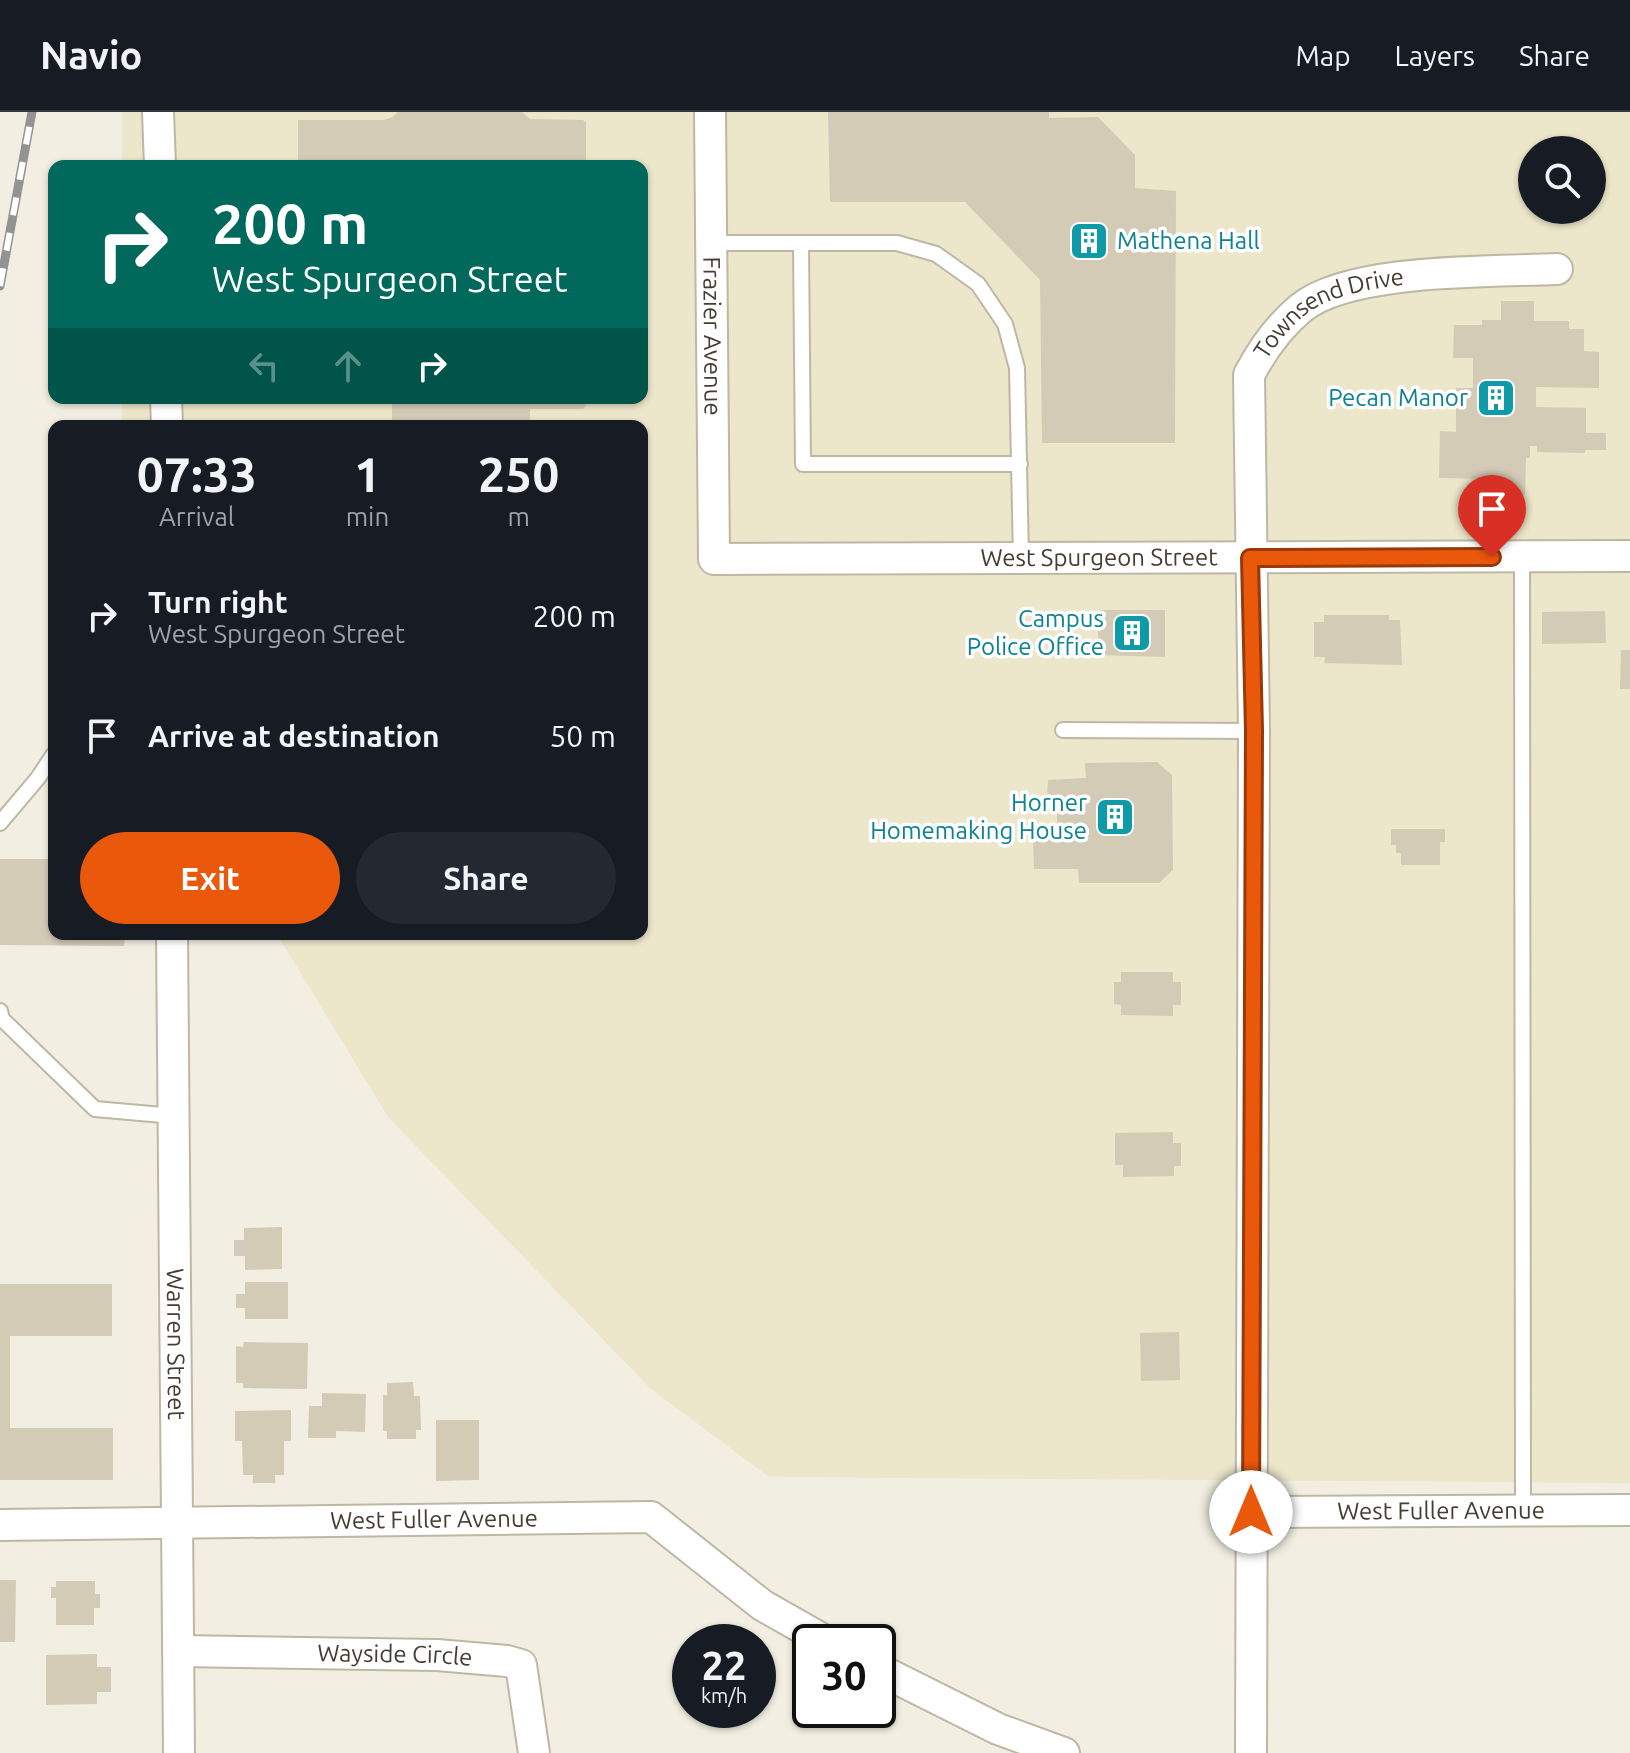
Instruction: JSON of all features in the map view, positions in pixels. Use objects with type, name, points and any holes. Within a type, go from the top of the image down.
[{"type":"street","points":[[158,112],[160,160]]},
{"type":"street","name":"Frazier Avenue","points":[[710,112],[714,559]]},
{"type":"street","name":"Townsend Drive","points":[[1251,1753],[1254,731],[1249,375],[1264,346],[1302,307],[1343,288],[1410,275],[1557,269]]},
{"type":"street","name":"West Spurgeon Street","points":[[714,559],[1630,556]]},
{"type":"street","name":"Warren Street","points":[[172,940],[179,1753]]},
{"type":"street","name":"West Fuller Avenue","points":[[1251,1512],[1630,1510]]},
{"type":"street","name":"West Fuller Avenue","points":[[0,1525],[651,1517],[762,1605],[795,1624]]},
{"type":"street","name":"Wayside Circle","points":[[179,1651],[437,1655],[521,1665],[534,1753]]},
{"type":"street","points":[[896,1678],[998,1729],[1064,1753]]},
{"type":"lane","points":[[711,243],[897,243],[936,254],[978,284],[1005,324],[1017,368],[1021,558]]},
{"type":"lane","points":[[801,243],[803,464],[1020,464]]},
{"type":"lane","points":[[1522,557],[1523,1511]]},
{"type":"lane","points":[[1063,730],[1254,731]]},
{"type":"lane","points":[[0,823],[48,763]]},
{"type":"lane","points":[[0,1011],[2,1019],[95,1109],[174,1116]]},
{"type":"shaded area","points":[[122,112],[1630,112],[1630,1483],[769,1477],[651,1389],[388,1117],[281,940],[648,940],[648,420],[122,420],[122,404],[648,404],[648,160],[122,160]]},
{"type":"building","points":[[398,112],[522,112],[530,119],[583,120],[586,123],[586,160],[298,160],[298,120],[391,118]]},
{"type":"building","name":"Mathena Hall","points":[[828,112],[1049,112],[1049,118],[1098,117],[1135,155],[1135,188],[1176,191],[1175,443],[1042,443],[1040,280],[965,202],[830,202]]},
{"type":"building","name":"Pecan Manor","points":[[1501,301],[1534,301],[1534,321],[1569,321],[1569,329],[1584,329],[1584,351],[1599,352],[1599,388],[1536,387],[1536,407],[1586,408],[1586,433],[1606,433],[1606,450],[1537,452],[1537,446],[1530,446],[1530,458],[1526,458],[1525,495],[1486,494],[1486,479],[1439,478],[1440,431],[1456,432],[1456,388],[1473,388],[1473,358],[1453,358],[1454,325],[1482,325],[1482,320],[1501,320]]},
{"type":"building","points":[[392,404],[586,404],[583,409],[530,409],[530,420],[392,420]]},
{"type":"building","name":"Campus Police Office","points":[[1098,610],[1165,610],[1165,657],[1098,655]]},
{"type":"building","points":[[1605,611],[1606,643],[1542,644],[1542,612]]},
{"type":"building","points":[[1324,615],[1389,615],[1389,620],[1400,620],[1402,665],[1324,663],[1325,657],[1314,657],[1314,622],[1324,622]]},
{"type":"building","points":[[1621,650],[1630,650],[1630,689],[1620,689]]},
{"type":"building","name":"Horner Homemaking House","points":[[1157,762],[1172,775],[1173,870],[1159,883],[1079,883],[1078,869],[1034,869],[1033,834],[1057,834],[1057,800],[1047,799],[1048,780],[1086,778],[1085,763]]},
{"type":"building","points":[[1391,829],[1445,829],[1445,842],[1440,842],[1440,865],[1401,865],[1401,853],[1396,853],[1396,845],[1391,845]]},
{"type":"building","points":[[0,859],[48,859],[48,940],[124,940],[124,946],[0,945]]},
{"type":"building","points":[[1121,972],[1173,972],[1173,982],[1181,982],[1181,1005],[1173,1005],[1173,1016],[1121,1015],[1121,1005],[1114,1004],[1114,982],[1121,982]]},
{"type":"building","points":[[1173,1132],[1173,1143],[1181,1143],[1181,1166],[1174,1166],[1174,1176],[1123,1177],[1123,1165],[1115,1165],[1115,1133]]},
{"type":"building","points":[[282,1227],[282,1269],[245,1270],[245,1256],[234,1256],[234,1240],[244,1240],[244,1228]]},
{"type":"building","points":[[245,1282],[288,1282],[288,1319],[245,1319],[245,1308],[236,1308],[236,1294],[245,1294]]},
{"type":"building","points":[[0,1284],[112,1284],[112,1336],[10,1336],[10,1428],[113,1428],[113,1480],[0,1480]]},
{"type":"building","points":[[1179,1332],[1180,1380],[1141,1381],[1140,1333]]},
{"type":"building","points":[[244,1342],[308,1343],[307,1389],[243,1388],[243,1383],[236,1383],[236,1346],[243,1347]]},
{"type":"building","points":[[413,1382],[414,1396],[420,1396],[421,1430],[416,1430],[416,1439],[387,1439],[387,1431],[383,1431],[383,1395],[387,1395],[387,1383]]},
{"type":"building","points":[[322,1393],[366,1394],[365,1432],[336,1431],[336,1438],[308,1438],[309,1406],[322,1406]]},
{"type":"building","points":[[291,1410],[291,1441],[284,1441],[284,1475],[275,1475],[275,1483],[253,1483],[253,1475],[243,1475],[242,1441],[235,1441],[235,1411]]},
{"type":"building","points":[[436,1420],[479,1420],[479,1480],[436,1481]]},
{"type":"building","points":[[0,1580],[16,1580],[15,1642],[0,1642]]},
{"type":"building","points":[[56,1581],[95,1581],[95,1594],[100,1594],[100,1608],[94,1608],[94,1625],[56,1625],[56,1598],[51,1598],[51,1587],[56,1587]]},
{"type":"building","points":[[97,1654],[97,1667],[111,1667],[111,1692],[97,1692],[97,1704],[46,1705],[46,1655]]},
{"type":"railway","points":[[0,286],[32,112]]},
{"type":"place","name":"Mathena Hall","points":[[1089,241]]},
{"type":"place","name":"Pecan Manor","points":[[1496,398]]},
{"type":"place","name":"Campus Police Office","points":[[1132,633]]},
{"type":"place","name":"Horner Homemaking House","points":[[1115,817]]},
{"type":"route","points":[[1251,1512],[1254,731],[1250,558],[1492,557]]}]
